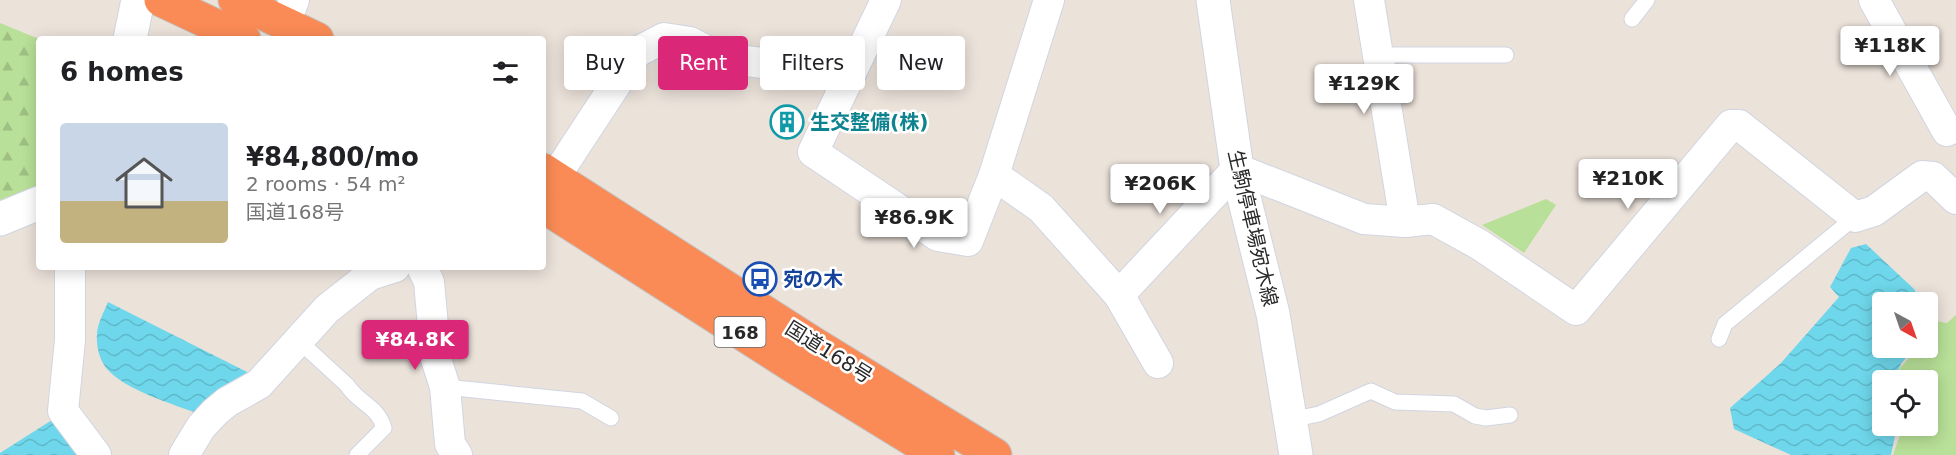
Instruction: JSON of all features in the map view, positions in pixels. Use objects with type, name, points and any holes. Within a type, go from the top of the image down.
[{"type":"highway","points":[[161,0],[238,36]]},
{"type":"highway","points":[[235,0],[289,11],[314,36]]},
{"type":"highway","name":"国道168号","points":[[546,189],[793,366],[938,455]]},
{"type":"highway","name":"国道168号","points":[[546,189],[811,342],[995,455]]},
{"type":"main road","points":[[131,36],[138,0]]},
{"type":"main road","name":"生駒停車場宛木線","points":[[1214,0],[1237,169],[1272,314],[1296,455]]},
{"type":"main road","points":[[0,219],[36,204]]},
{"type":"street","points":[[865,44],[886,0]]},
{"type":"street","points":[[843,90],[813,152],[938,236],[968,241],[994,175],[1049,0]]},
{"type":"street","points":[[1369,0],[1380,55],[1405,222]]},
{"type":"street","points":[[1874,0],[1947,131]]},
{"type":"street","points":[[546,189],[637,52],[664,38],[690,42],[720,58],[760,63]]},
{"type":"street","points":[[1119,295],[1237,169],[1364,219],[1405,222],[1433,219],[1480,245],[1576,310],[1731,125],[1739,125],[1855,217],[1874,211],[1922,176],[1933,177],[1956,199]]},
{"type":"street","points":[[994,175],[1041,208],[1119,295],[1158,363]]},
{"type":"street","points":[[70,270],[70,340],[63,411],[96,455]]},
{"type":"street","points":[[184,455],[201,427],[215,412],[227,402],[259,384],[327,309],[370,275],[386,270]]},
{"type":"street","points":[[423,270],[429,282],[436,359],[445,387],[449,451]]},
{"type":"lane","points":[[1632,19],[1647,0]]},
{"type":"lane","points":[[1380,55],[1506,55]]},
{"type":"lane","points":[[1719,339],[1725,324],[1855,217]]},
{"type":"lane","points":[[300,341],[347,385],[352,393],[381,417],[384,428],[357,455]]},
{"type":"lane","points":[[445,387],[582,401],[611,418]]},
{"type":"lane","points":[[1290,420],[1319,414],[1371,391],[1395,402],[1454,404],[1475,416],[1486,418],[1510,415]]},
{"type":"green space","points":[[0,23],[36,38],[36,192],[0,204]]},
{"type":"green space","points":[[1546,199],[1556,205],[1524,253],[1482,225]]},
{"type":"green space","points":[[1956,315],[1956,455],[1893,455],[1900,436],[1938,436],[1938,370],[1899,370],[1909,358],[1938,358],[1938,321],[1947,323]]},
{"type":"water","points":[[1866,244],[1916,292],[1872,292],[1872,358],[1906,358],[1898,370],[1872,370],[1872,436],[1895,436],[1891,455],[1791,455],[1734,429],[1730,408],[1781,363],[1839,297],[1830,287],[1851,248]]},
{"type":"water","points":[[108,302],[253,375],[199,414],[137,390],[115,377],[100,357],[97,333]]},
{"type":"water","points":[[52,420],[77,455],[0,455],[0,453]]},
{"type":"place","name":"生交整備(株)","points":[[787,122]]},
{"type":"place","name":"宛の木","points":[[760,279]]}]
